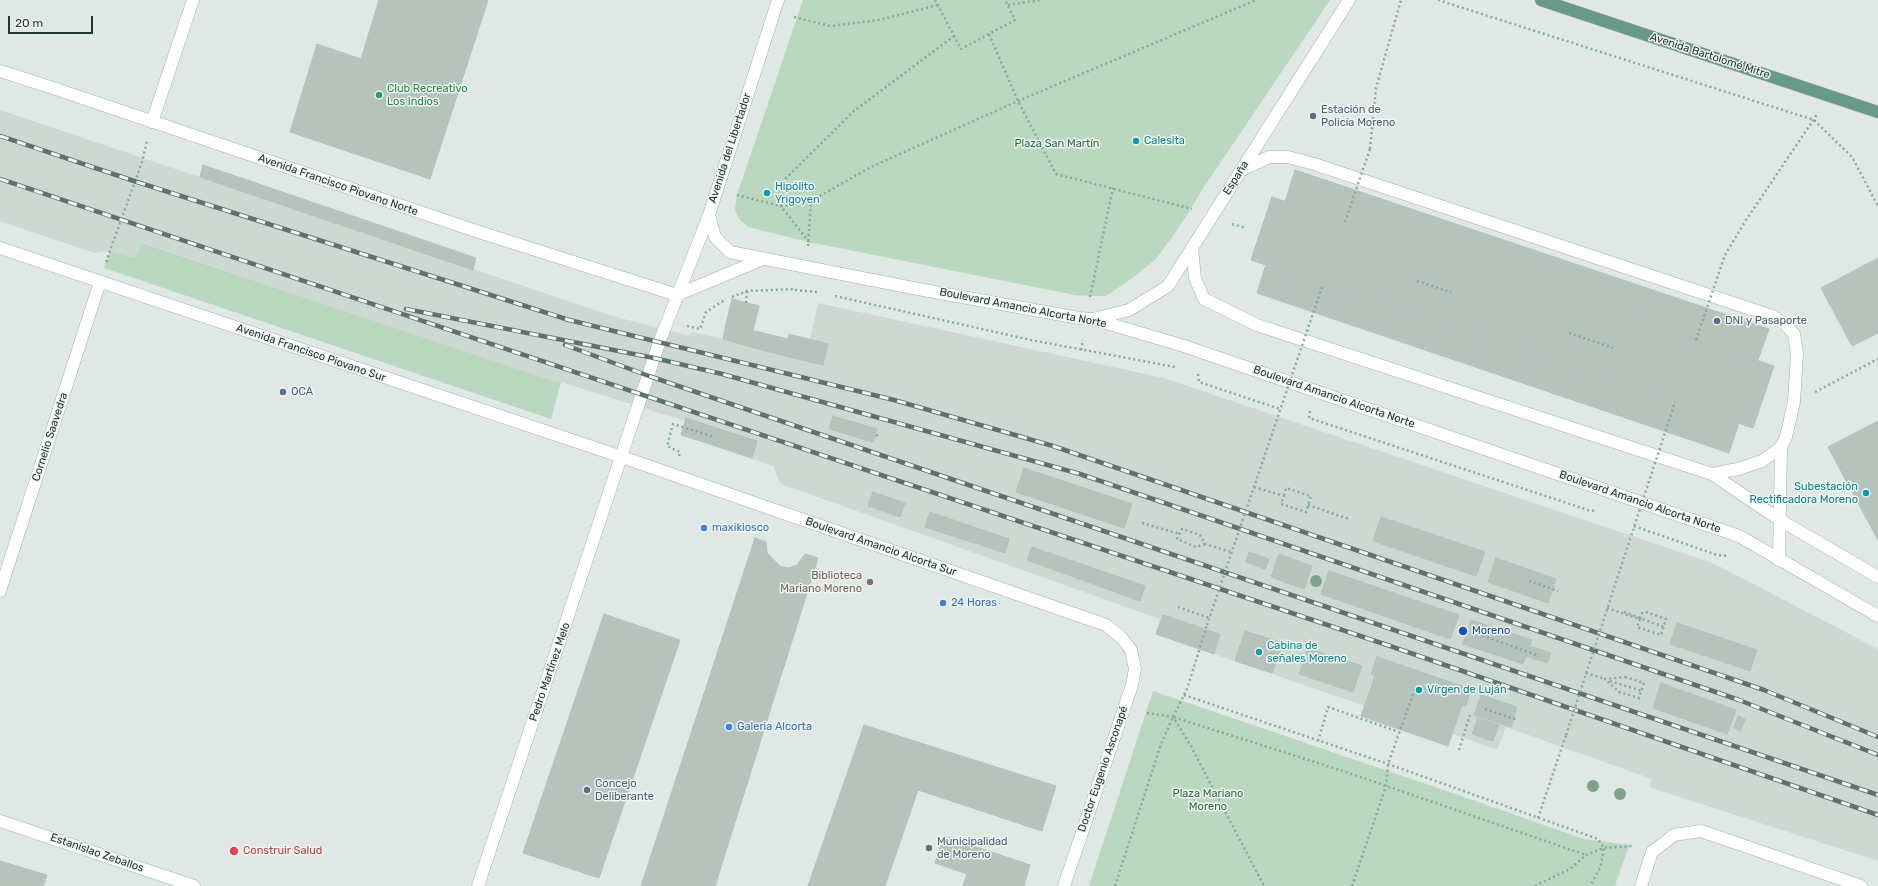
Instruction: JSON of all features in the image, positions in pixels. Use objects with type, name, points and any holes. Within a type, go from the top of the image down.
[{"type":"main road","name":"Avenida Bartolomé Mitre","points":[[1542,0],[1878,112]]},
{"type":"street","points":[[152,122],[194,0]]},
{"type":"street","name":"España","points":[[1089,319],[1129,310],[1168,286],[1349,0]]},
{"type":"street","name":"Avenida del Libertador","points":[[622,457],[659,343],[709,215],[776,6]]},
{"type":"street","name":"Avenida Francisco Piovano Norte","points":[[0,71],[338,185],[677,295]]},
{"type":"street","points":[[1241,170],[1269,157],[1288,157],[1314,164],[1772,316],[1784,323],[1794,334],[1797,354],[1794,402],[1786,438],[1781,447],[1762,461],[1738,469],[1712,474]]},
{"type":"street","name":"Boulevard Amancio Alcorta Norte","points":[[709,215],[715,237],[730,252],[1089,319],[1184,346],[1739,536],[1878,616]]},
{"type":"street","name":"Avenida Francisco Piovano Sur","points":[[0,248],[622,457]]},
{"type":"street","points":[[1192,248],[1195,278],[1204,299],[1257,325],[1712,474],[1780,520],[1878,577]]},
{"type":"street","points":[[677,295],[763,259]]},
{"type":"street","name":"Cornelio Saavedra","points":[[0,591],[100,282]]},
{"type":"street","points":[[1779,560],[1781,447]]},
{"type":"street","name":"Boulevard Amancio Alcorta Sur","points":[[622,457],[1106,626],[1122,638],[1131,650]]},
{"type":"street","name":"Pedro Martínez Melo","points":[[478,886],[622,457]]},
{"type":"street","name":"Doctor Eugenio Asconapé","points":[[1064,886],[1132,685],[1135,669],[1131,650]]},
{"type":"street","name":"Estanislao Zeballos","points":[[0,821],[194,886]]},
{"type":"street","points":[[1641,886],[1652,852],[1674,835],[1701,831],[1861,886]]},
{"type":"path","points":[[935,0],[961,49],[1015,20],[1005,0]]},
{"type":"path","points":[[1008,5],[1041,0]]},
{"type":"path","points":[[871,167],[1018,101],[1256,0]]},
{"type":"path","points":[[1345,222],[1370,149],[1376,88],[1401,0]]},
{"type":"path","points":[[1438,0],[1814,120],[1852,157],[1878,206]]},
{"type":"path","points":[[776,6],[830,26],[879,20],[938,5]]},
{"type":"path","points":[[989,34],[1018,101],[1056,174],[1190,208],[1246,228]]},
{"type":"path","points":[[809,242],[781,206],[780,184],[854,111],[954,36]]},
{"type":"path","points":[[1696,340],[1725,255],[1746,220],[1830,96]]},
{"type":"path","points":[[100,282],[120,219],[142,162],[152,122]]},
{"type":"path","points":[[1081,350],[1089,319],[1113,188]]},
{"type":"path","points":[[716,191],[781,206],[811,200]]},
{"type":"path","points":[[1417,281],[1451,292]]},
{"type":"path","points":[[1114,886],[1161,744],[1187,689],[1231,552],[1323,284]]},
{"type":"path","points":[[795,290],[820,293]]},
{"type":"path","points":[[746,302],[747,291]]},
{"type":"path","points":[[828,294],[1081,350],[1182,368]]},
{"type":"path","points":[[1569,333],[1613,348]]},
{"type":"path","points":[[1794,402],[1878,359]]},
{"type":"path","points":[[1205,374],[1198,371],[1199,382],[1280,409]]},
{"type":"path","points":[[1280,400],[1287,402]]},
{"type":"path","points":[[1538,818],[1675,402]]},
{"type":"path","points":[[1310,410],[1309,418],[1588,510],[1602,511]]},
{"type":"path","points":[[675,476],[680,452],[667,446],[673,424],[714,438]]},
{"type":"path","points":[[876,435],[880,436]]},
{"type":"path","points":[[1254,487],[1284,496]]},
{"type":"path","points":[[1286,488],[1311,496],[1308,505],[1306,512],[1281,504],[1286,488]]},
{"type":"path","points":[[1308,505],[1349,519]]},
{"type":"path","points":[[1631,514],[1645,520]]},
{"type":"path","points":[[1142,522],[1180,534]]},
{"type":"path","points":[[1634,526],[1717,556]]},
{"type":"path","points":[[1205,544],[1200,535],[1182,529],[1177,540],[1196,546],[1205,544],[1231,552]]},
{"type":"path","points":[[1723,550],[1730,553]]},
{"type":"path","points":[[1529,581],[1558,591]]},
{"type":"path","points":[[1178,607],[1209,618]]},
{"type":"path","points":[[1607,608],[1640,619]]},
{"type":"path","points":[[1643,611],[1666,619],[1661,635],[1637,627],[1640,619],[1643,611]]},
{"type":"path","points":[[1624,612],[1664,627]]},
{"type":"path","points":[[1473,632],[1539,656]]},
{"type":"path","points":[[1586,672],[1605,679],[1619,692],[1639,698],[1644,683],[1625,677],[1605,679]]},
{"type":"path","points":[[1610,680],[1642,691]]},
{"type":"path","points":[[1352,886],[1386,786],[1388,764],[1415,689]]},
{"type":"path","points":[[1184,695],[1388,764],[1598,839],[1604,848],[1600,868],[1590,886]]},
{"type":"path","points":[[1318,741],[1328,707],[1399,732]]},
{"type":"path","points":[[1485,709],[1518,720]]},
{"type":"path","points":[[1147,713],[1173,717],[1386,786],[1586,855]]},
{"type":"path","points":[[1459,750],[1470,715]]},
{"type":"path","points":[[1173,717],[1191,746],[1264,886]]},
{"type":"path","points":[[1535,886],[1570,869],[1586,855],[1604,848],[1629,845],[1652,852]]},
{"type":"shaded area","points":[[0,110],[616,317],[687,335],[693,332],[723,339],[726,324],[788,339],[810,339],[818,303],[1164,378],[1715,564],[1878,649],[1878,861],[1649,787],[1652,779],[1506,727],[1497,750],[1453,734],[1448,746],[1361,716],[1365,706],[1156,634],[1160,619],[781,484],[773,466],[681,435],[685,421],[554,381],[143,243],[135,258],[110,251],[94,253],[0,221]]},
{"type":"green space","name":"Plaza San Martín","points":[[803,0],[1330,0],[1202,190],[1182,223],[1156,259],[1131,279],[1106,296],[1091,296],[1075,295],[809,242],[748,227],[739,219],[735,210],[737,195]]},
{"type":"green space","points":[[142,243],[554,381],[561,382],[551,419],[104,268],[110,251],[135,258]]},
{"type":"green space","name":"Plaza Mariano Moreno","points":[[1153,691],[1584,839],[1629,845],[1615,886],[1089,886]]},
{"type":"building","name":"Club Recreativo Los Indios","points":[[379,0],[488,0],[430,179],[290,132],[317,44],[361,59]]},
{"type":"building","points":[[203,165],[476,258],[473,270],[200,177]]},
{"type":"building","points":[[1295,170],[1769,329],[1758,360],[1285,202]]},
{"type":"building","points":[[1272,197],[1774,366],[1753,428],[1251,260]]},
{"type":"building","points":[[1878,258],[1878,333],[1852,346],[1821,288]]},
{"type":"building","points":[[1266,264],[1739,423],[1729,453],[1257,293]]},
{"type":"building","points":[[732,299],[759,306],[753,330],[726,324]]},
{"type":"building","points":[[726,324],[788,339],[784,356],[723,339]]},
{"type":"building","points":[[789,334],[828,344],[823,365],[784,356]]},
{"type":"building","points":[[833,416],[877,429],[873,442],[829,429]]},
{"type":"building","points":[[686,418],[710,426],[704,442],[681,435]]},
{"type":"building","name":"Subestación Rectificadora Moreno","points":[[1878,421],[1878,540],[1828,447]]},
{"type":"building","points":[[710,426],[757,441],[752,458],[704,442]]},
{"type":"building","points":[[1024,468],[1132,504],[1124,528],[1016,492]]},
{"type":"building","points":[[873,492],[905,503],[900,517],[868,506]]},
{"type":"building","points":[[930,512],[1009,539],[1005,553],[925,527]]},
{"type":"building","points":[[1381,517],[1485,552],[1476,576],[1373,541]]},
{"type":"building","name":"Galeria Alcorta","points":[[755,538],[766,542],[767,553],[780,566],[788,568],[797,565],[805,554],[818,558],[715,886],[641,886]]},
{"type":"building","points":[[1032,547],[1145,586],[1140,601],[1027,560]]},
{"type":"building","points":[[1249,552],[1269,559],[1265,569],[1246,562]]},
{"type":"building","points":[[1279,554],[1312,566],[1304,589],[1271,577]]},
{"type":"building","points":[[1496,558],[1556,579],[1548,603],[1488,582]]},
{"type":"building","points":[[1329,571],[1459,615],[1450,639],[1321,594]]},
{"type":"building","name":"Concejo Deliberante","points":[[604,614],[680,640],[599,878],[523,853]]},
{"type":"building","points":[[1163,615],[1220,634],[1214,654],[1156,634]]},
{"type":"building","points":[[1471,620],[1532,640],[1523,664],[1463,644]]},
{"type":"building","points":[[1677,623],[1757,650],[1750,671],[1670,644]]},
{"type":"building","name":"Cabina de señales Moreno","points":[[1245,631],[1283,643],[1272,673],[1235,661]]},
{"type":"building","points":[[1529,646],[1551,653],[1547,663],[1526,656]]},
{"type":"building","points":[[1308,648],[1362,666],[1353,692],[1299,674]]},
{"type":"building","points":[[1377,657],[1471,689],[1466,706],[1371,674]]},
{"type":"building","points":[[1375,676],[1462,705],[1448,746],[1361,716]]},
{"type":"building","points":[[1661,683],[1736,710],[1727,734],[1653,708]]},
{"type":"building","points":[[1481,695],[1517,707],[1511,727],[1474,715]]},
{"type":"building","points":[[1738,716],[1745,719],[1741,731],[1734,728]]},
{"type":"building","points":[[1478,718],[1499,725],[1493,741],[1472,734]]},
{"type":"building","points":[[864,725],[1056,786],[1042,831],[918,790],[885,886],[808,886]]},
{"type":"building","points":[[944,836],[1030,865],[1024,886],[963,886],[967,874],[935,863]]},
{"type":"building","points":[[0,861],[47,875],[43,886],[0,886]]},
{"type":"railway","points":[[0,136],[134,181],[569,320],[894,400],[1053,446],[1764,690],[1878,737]]},
{"type":"railway","points":[[0,179],[1393,647],[1878,815]]},
{"type":"railway","points":[[406,309],[654,358],[722,374],[1080,474],[1739,700],[1878,755]]},
{"type":"railway","points":[[565,345],[649,376],[1878,795]]},
{"type":"place","name":"Club Recreativo Los Indios","points":[[379,95]]},
{"type":"place","name":"Estación de Policía Moreno","points":[[1313,116]]},
{"type":"place","name":"Calesita","points":[[1136,141]]},
{"type":"place","name":"Hipólito Yrigoyen","points":[[767,193]]},
{"type":"place","name":"DNI y Pasaporte","points":[[1717,321]]},
{"type":"place","name":"OCA","points":[[283,392]]},
{"type":"place","name":"Subestación Rectificadora Moreno","points":[[1866,493]]},
{"type":"place","name":"maxikiosco","points":[[704,528]]},
{"type":"place","name":"Biblioteca Mariano Moreno","points":[[870,582]]},
{"type":"place","name":"24 Horas","points":[[943,603]]},
{"type":"place","name":"Moreno","points":[[1463,631]]},
{"type":"place","name":"Cabina de señales Moreno","points":[[1259,652]]},
{"type":"place","name":"Vírgen de Luján","points":[[1419,690]]},
{"type":"place","name":"Galeria Alcorta","points":[[729,727]]},
{"type":"place","name":"Concejo Deliberante","points":[[587,790]]},
{"type":"place","name":"Municipalidad de Moreno","points":[[929,848]]},
{"type":"place","name":"Construir Salud","points":[[234,851]]}]
